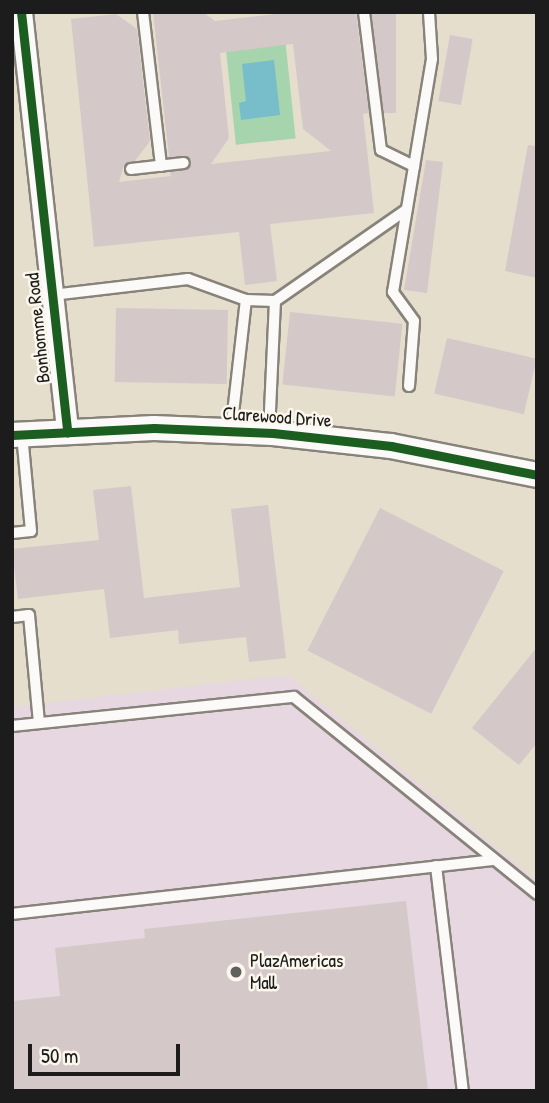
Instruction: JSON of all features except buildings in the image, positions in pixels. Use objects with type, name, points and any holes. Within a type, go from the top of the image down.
[{"type":"street","name":"Bonhomme Road","points":[[21,12],[67,432]]},
{"type":"street","name":"Clarewood Drive","points":[[17,435],[153,428],[269,433],[391,446],[537,475]]},
{"type":"lane","points":[[143,12],[161,166]]},
{"type":"lane","points":[[364,12],[381,150],[414,166]]},
{"type":"lane","points":[[409,386],[414,321],[393,292],[432,59],[429,12]]},
{"type":"lane","points":[[131,169],[184,163]]},
{"type":"lane","points":[[52,295],[188,279],[246,300],[275,301],[407,210]]},
{"type":"lane","points":[[231,431],[246,300]]},
{"type":"lane","points":[[269,433],[275,301]]},
{"type":"lane","points":[[12,533],[31,531],[17,435]]},
{"type":"lane","points":[[12,617],[29,615],[39,723]]},
{"type":"lane","points":[[12,726],[294,697],[537,894]]},
{"type":"lane","points":[[12,914],[492,860]]},
{"type":"lane","points":[[436,866],[463,1091]]},
{"type":"shaded area","name":"PlazAmericas Mall","points":[[288,675],[537,881],[537,1091],[12,1091],[12,707]]},
{"type":"green space","points":[[284,28],[296,138],[236,145],[224,34]]},
{"type":"water","points":[[274,60],[280,115],[241,120],[239,103],[246,101],[242,64]]},
{"type":"cycle path","points":[[21,12],[67,432]]},
{"type":"cycle path","points":[[12,435],[154,428],[273,433],[391,446],[537,475]]},
{"type":"place","name":"PlazAmericas Mall","points":[[236,972]]}]
